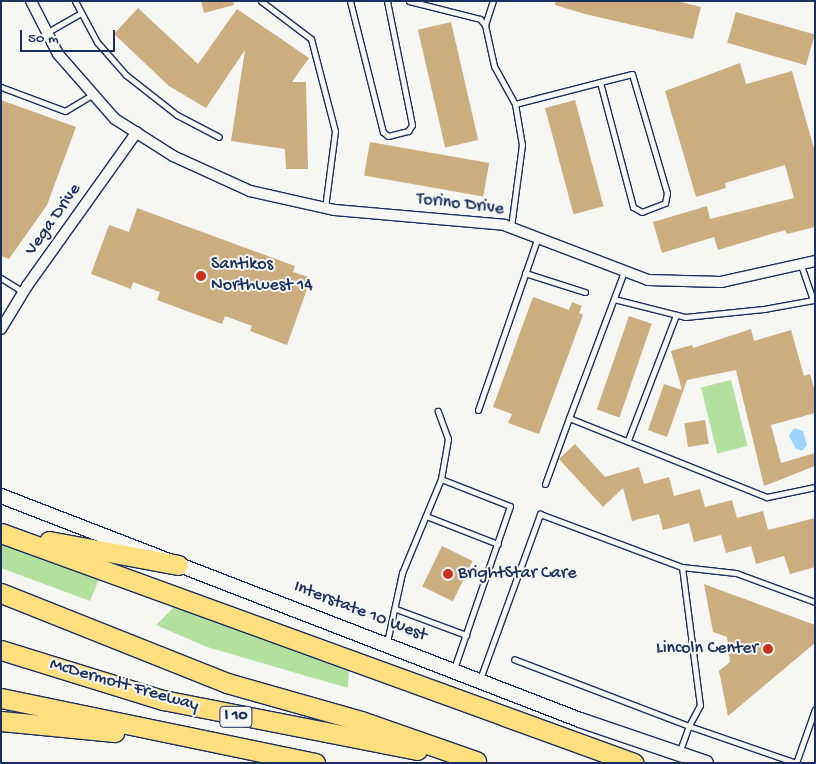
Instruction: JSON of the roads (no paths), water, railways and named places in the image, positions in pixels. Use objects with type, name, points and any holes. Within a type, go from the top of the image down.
[{"type":"highway","points":[[1,532],[178,565]]},
{"type":"highway","points":[[1,532],[634,763]]},
{"type":"highway","points":[[1,594],[227,683],[361,721],[480,762]]},
{"type":"highway","name":"McDermott Freeway","points":[[1,650],[163,700],[257,721],[480,762]]},
{"type":"highway","name":"McDermott Freeway","points":[[1,698],[315,763]]},
{"type":"highway","points":[[1,721],[209,742]]},
{"type":"main road","name":"Interstate 10 West","points":[[1,496],[178,565],[706,763]]},
{"type":"street","name":"Torino Drive","points":[[32,1],[46,33],[92,95],[136,132],[180,159],[250,191],[325,209],[474,220],[510,227],[538,236],[624,272],[673,283],[721,282],[815,261]]},
{"type":"street","name":"Vega Drive","points":[[1,330],[23,292],[136,132]]},
{"type":"lane","points":[[75,1],[97,42],[126,75],[177,115],[220,137]]},
{"type":"lane","points":[[261,1],[311,39],[335,131],[325,209]]},
{"type":"lane","points":[[350,1],[383,132],[388,136],[408,131],[412,116],[387,1]]},
{"type":"lane","points":[[409,1],[480,19],[485,25],[494,66],[515,104],[522,145],[510,227]]},
{"type":"lane","points":[[485,25],[493,1]]},
{"type":"lane","points":[[46,33],[81,13]]},
{"type":"lane","points":[[515,104],[600,82],[632,74],[667,194],[665,203],[642,212],[633,207],[600,82]]},
{"type":"lane","points":[[1,87],[65,111],[92,95]]},
{"type":"lane","points":[[478,410],[538,236]]},
{"type":"lane","points":[[801,265],[815,306]]},
{"type":"lane","points":[[525,272],[585,292]]},
{"type":"lane","points":[[545,484],[624,272]]},
{"type":"lane","points":[[1,278],[23,292]]},
{"type":"lane","points":[[614,299],[676,315],[764,309],[813,300]]},
{"type":"lane","points":[[628,440],[676,315]]},
{"type":"lane","points":[[387,642],[396,609],[402,574],[441,479],[448,439],[438,412]]},
{"type":"lane","points":[[569,418],[767,497],[815,487]]},
{"type":"lane","points":[[441,479],[510,506],[454,669]]},
{"type":"lane","points":[[480,679],[540,514],[682,568],[736,573],[815,602]]},
{"type":"lane","points":[[426,516],[498,544]]},
{"type":"lane","points":[[678,753],[700,705],[682,568]]},
{"type":"lane","points":[[396,609],[466,635]]},
{"type":"lane","points":[[514,659],[689,726],[796,763],[815,709]]},
{"type":"water","points":[[794,428],[803,431],[807,445],[802,451],[796,449],[789,436]]},
{"type":"place","name":"Santikos Northwest 14","points":[[201,276]]},
{"type":"place","name":"BrightStar Care","points":[[448,574]]},
{"type":"place","name":"Lincoln Center","points":[[768,649]]}]
